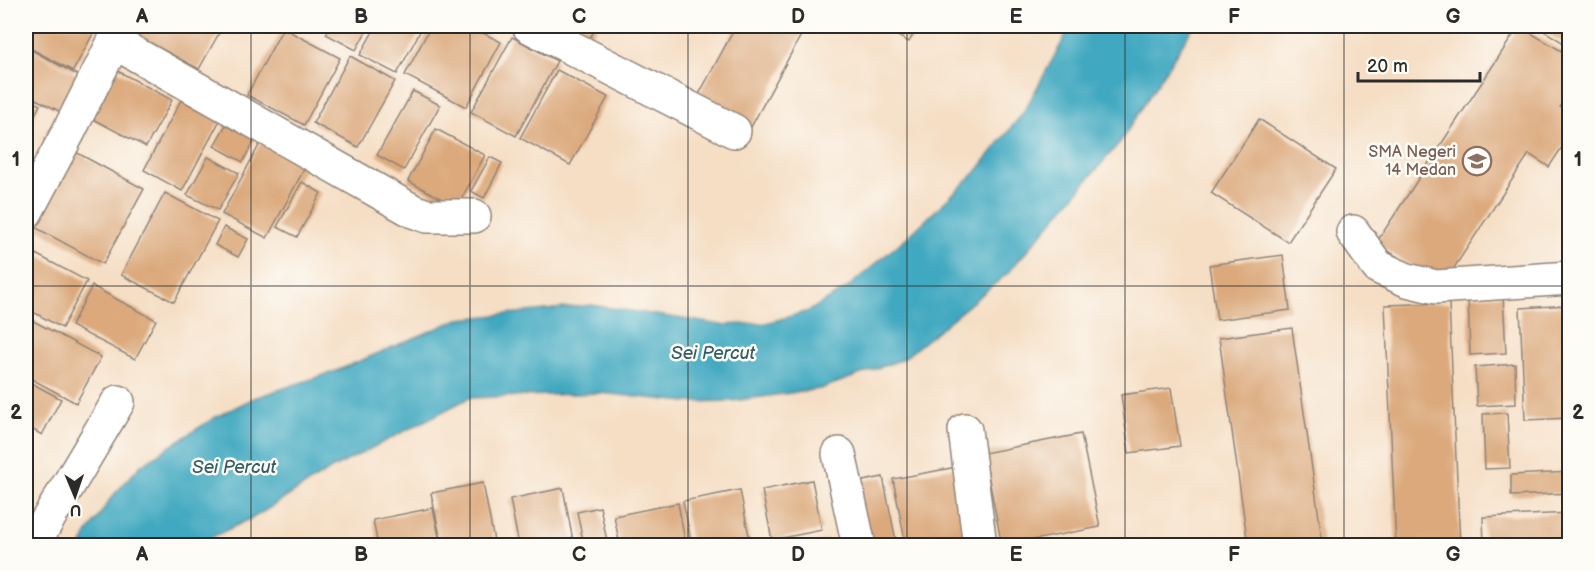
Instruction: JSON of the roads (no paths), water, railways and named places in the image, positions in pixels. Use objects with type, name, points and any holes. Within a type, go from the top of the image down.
[{"type":"street","points":[[529,26],[734,131]]},
{"type":"street","points":[[26,212],[118,34],[413,211],[427,216],[474,216]]},
{"type":"street","points":[[1353,232],[1378,267],[1407,280],[1436,288],[1569,278]]},
{"type":"street","points":[[32,546],[118,402]]},
{"type":"street","points":[[965,430],[980,546]]},
{"type":"street","points":[[839,454],[859,546]]},
{"type":"water","name":"Sei Percut","points":[[1071,26],[1194,26],[1120,142],[1008,273],[903,359],[820,389],[732,401],[687,402],[600,393],[469,398],[331,469],[258,515],[196,545],[82,545],[111,498],[141,465],[214,418],[254,398],[336,371],[459,319],[592,305],[722,325],[766,323],[809,311],[847,288],[913,232],[976,172],[1023,113]]},
{"type":"place","name":"SMA Negeri 14 Medan","points":[[1477,161]]}]
